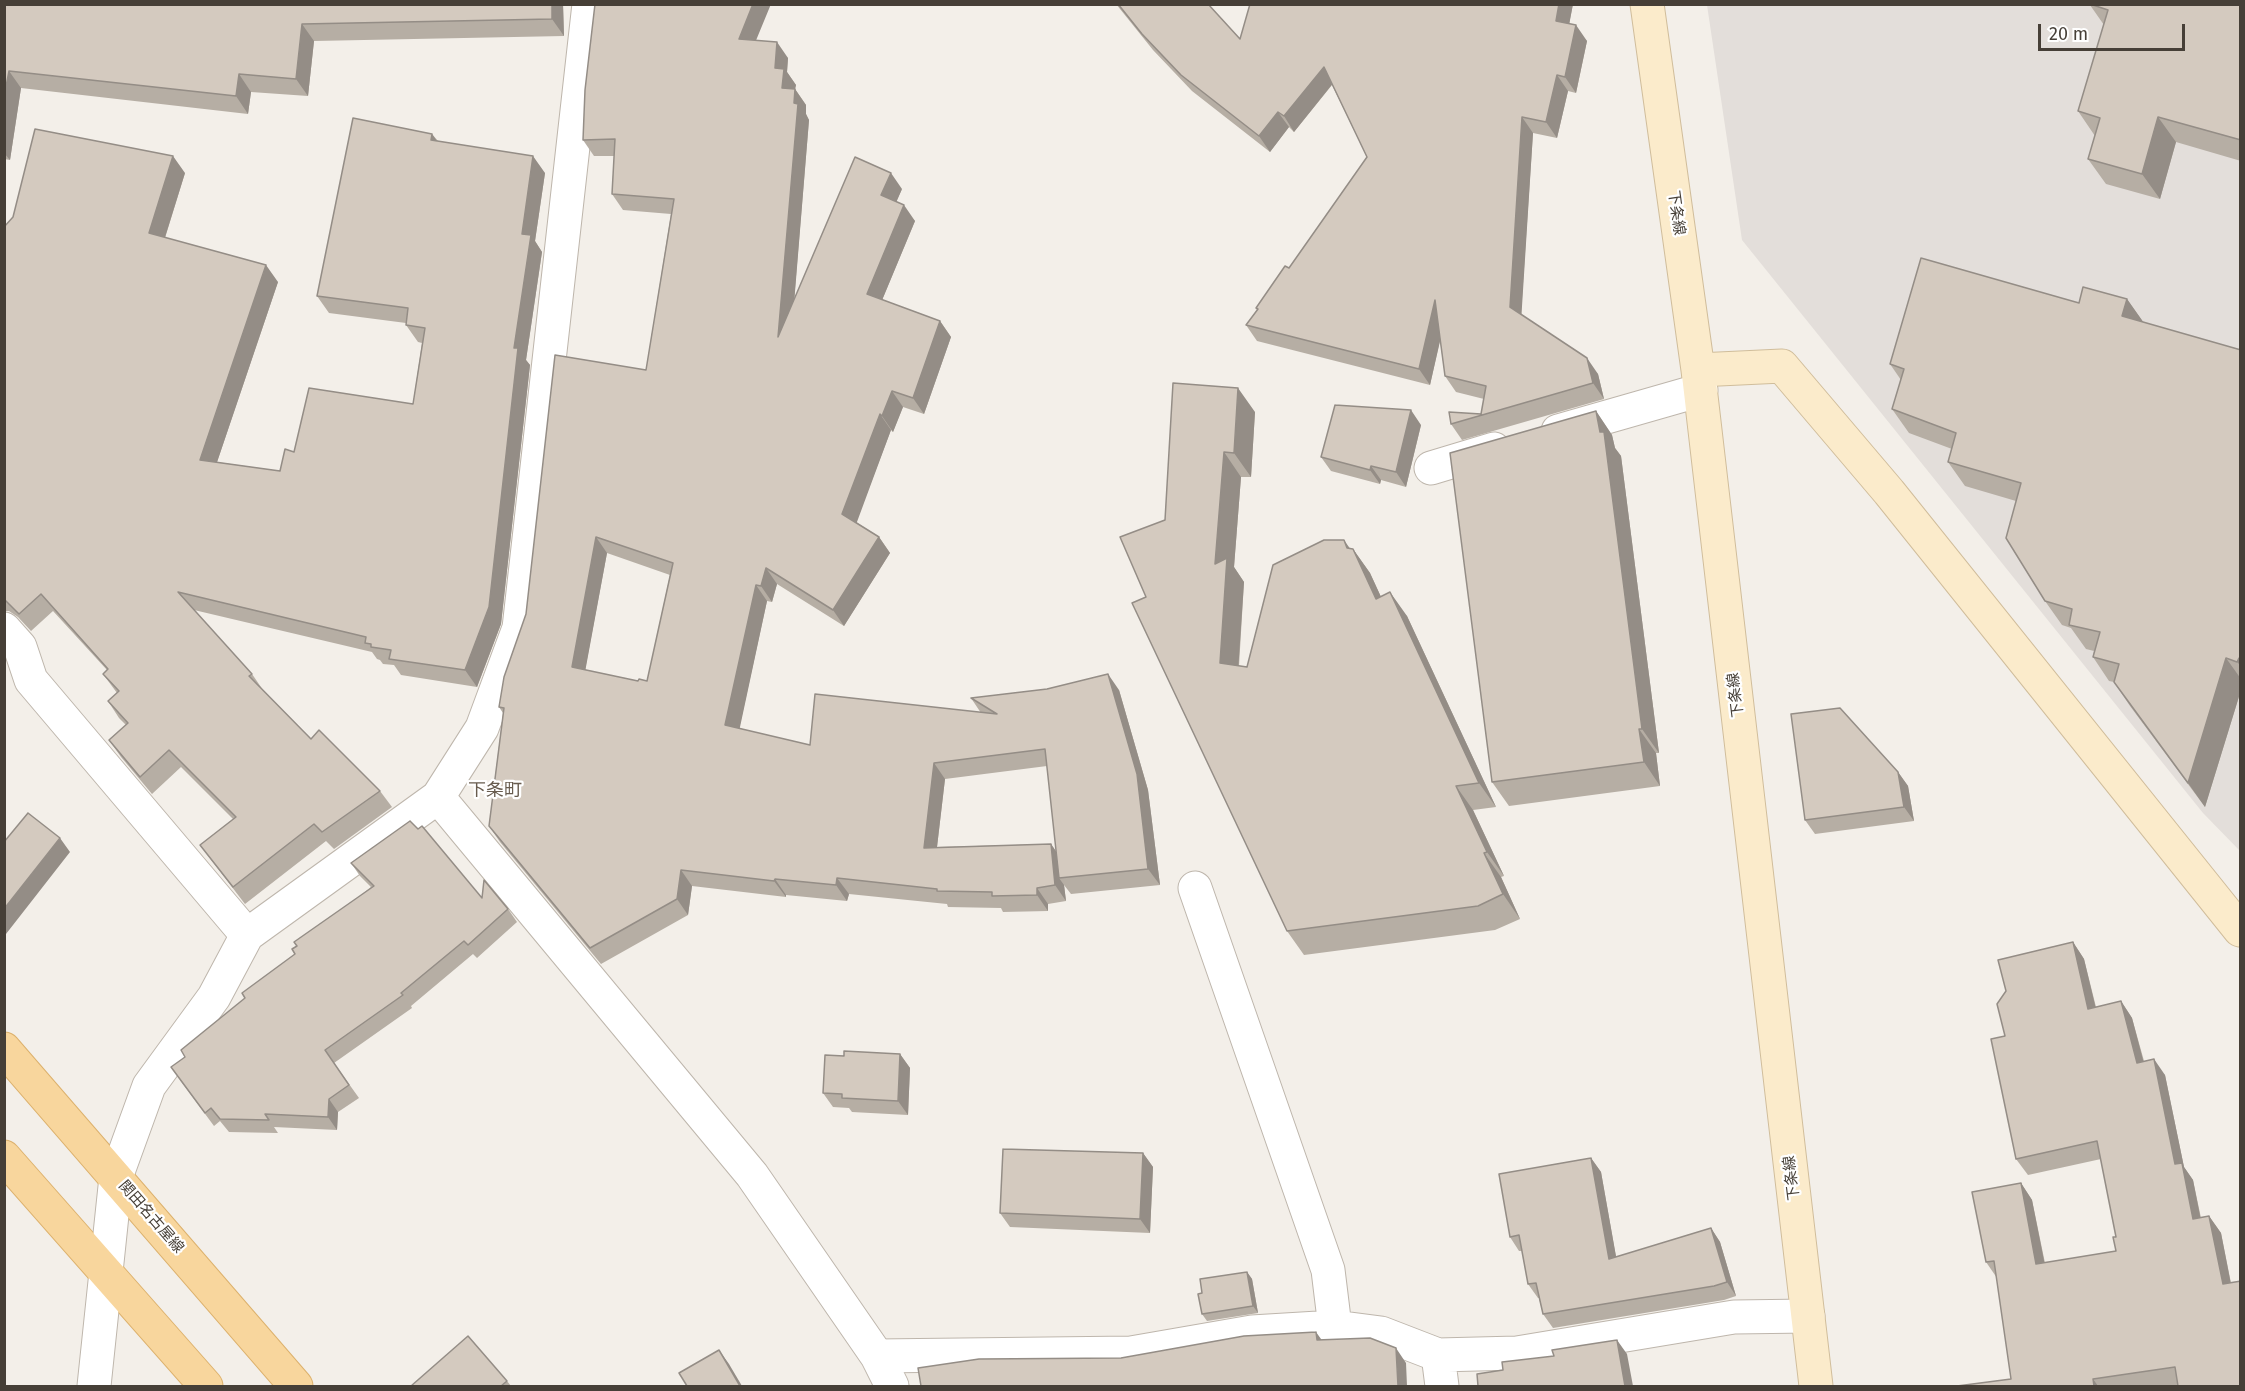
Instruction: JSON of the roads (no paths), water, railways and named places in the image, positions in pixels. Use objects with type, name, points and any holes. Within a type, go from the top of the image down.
[{"type":"main road","name":"関田名古屋線","points":[[4,1049],[296,1386]]},
{"type":"main road","points":[[4,1157],[206,1386]]},
{"type":"street","points":[[94,1386],[116,1177],[149,1086],[214,997],[247,936],[438,797],[482,728],[519,628],[589,4]]},
{"type":"street","name":"下条線","points":[[1647,4],[1700,380],[1816,1386]]},
{"type":"street","points":[[1431,468],[1526,440],[1700,380],[1782,366],[1896,501],[2239,931]]},
{"type":"street","points":[[4,629],[20,647],[31,680],[247,936]]},
{"type":"street","points":[[438,797],[752,1175],[877,1356],[892,1386]]},
{"type":"street","points":[[1194,888],[1328,1270],[1335,1327]]},
{"type":"street","points":[[877,1356],[1131,1353],[1252,1332],[1335,1327],[1381,1333],[1440,1371],[1517,1353],[1734,1317],[1808,1316]]},
{"type":"district","name":"下条町","points":[[495,791]]}]
